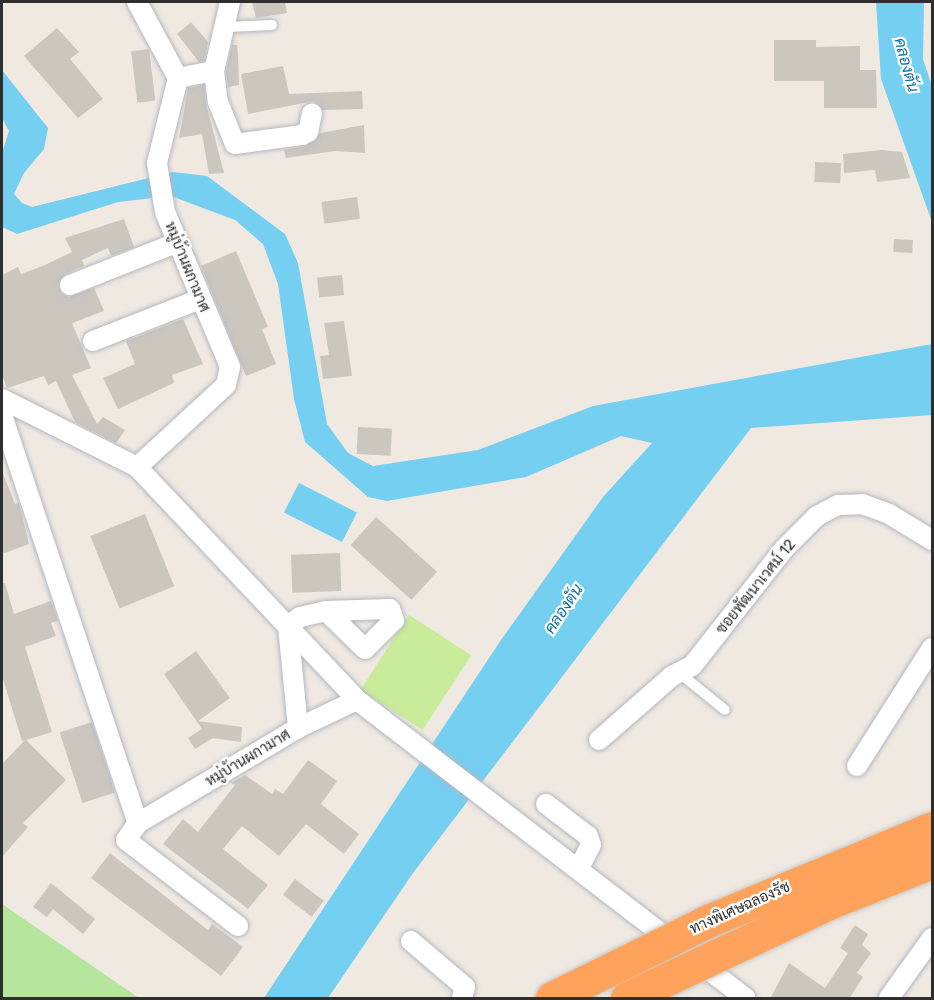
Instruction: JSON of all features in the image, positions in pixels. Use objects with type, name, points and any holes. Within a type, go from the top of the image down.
[{"type":"highway","name":"ทางพิเศษฉลองรัช","points":[[552,999],[710,920],[933,828]]},
{"type":"highway","points":[[627,999],[829,903],[933,862]]},
{"type":"street","points":[[136,2],[178,78],[214,71]]},
{"type":"street","points":[[230,2],[214,71],[218,102],[235,144],[302,135],[308,132],[312,113]]},
{"type":"street","name":"หมู่บ้านผกามาศ","points":[[137,467],[228,382],[230,367],[176,243],[165,212],[157,163],[178,78]]},
{"type":"street","points":[[70,285],[176,243]]},
{"type":"street","points":[[93,341],[200,299]]},
{"type":"street","points":[[2,399],[137,467],[357,700],[506,811],[746,999]]},
{"type":"street","points":[[2,415],[138,823],[128,836],[128,844],[238,926]]},
{"type":"street","name":"ซอยพัฒนาเวศม์ 12","points":[[599,740],[672,676],[682,675],[784,549],[827,510],[838,505],[862,504],[889,514],[933,540]]},
{"type":"street","points":[[288,626],[300,617],[326,611]]},
{"type":"street","name":"หมู่บ้านผกามาศ","points":[[138,823],[298,728],[288,626]]},
{"type":"street","points":[[857,766],[933,648]]},
{"type":"street","points":[[298,728],[357,700]]},
{"type":"street","points":[[546,804],[588,836],[591,845],[579,868]]},
{"type":"street","points":[[889,999],[933,938]]},
{"type":"street","points":[[411,941],[465,987],[462,999]]},
{"type":"lane","points":[[226,27],[272,25]]},
{"type":"lane","points":[[682,675],[725,710]]},
{"type":"green space","points":[[409,615],[471,655],[423,730],[361,690]]},
{"type":"green space","points":[[2,904],[139,998],[2,998]]},
{"type":"water","name":"คลองตัน","points":[[876,2],[924,2],[923,59],[932,86],[932,222],[881,79]]},
{"type":"water","name":"คลองตัน","points":[[2,70],[48,128],[44,149],[24,173],[14,194],[22,203],[32,207],[173,172],[207,176],[285,234],[298,263],[327,424],[348,453],[373,466],[478,450],[593,406],[932,344],[932,415],[751,428],[413,873],[328,998],[264,998],[501,640],[603,497],[652,443],[621,436],[526,477],[387,501],[368,497],[305,442],[294,399],[278,284],[263,244],[235,220],[171,196],[118,202],[17,234],[2,227],[2,153],[9,131],[2,118]]},
{"type":"water","points":[[299,483],[357,513],[342,542],[284,512]]},
{"type":"building","points":[[252,2],[285,2],[287,13],[256,18]]},
{"type":"building","points":[[191,22],[208,42],[204,61],[199,62],[177,34]]},
{"type":"building","points":[[57,28],[79,52],[70,59],[103,99],[78,118],[24,56]]},
{"type":"building","points":[[774,40],[816,40],[816,47],[860,46],[860,70],[876,70],[877,108],[824,108],[824,81],[774,81]]},
{"type":"building","points":[[232,45],[237,45],[239,85],[228,87],[226,72]]},
{"type":"building","points":[[149,49],[155,101],[137,103],[131,51]]},
{"type":"building","points":[[283,66],[289,94],[362,91],[363,109],[323,110],[314,101],[248,114],[241,74]]},
{"type":"building","points":[[204,85],[206,104],[224,173],[209,174],[202,134],[179,138],[188,88]]},
{"type":"building","points":[[364,125],[365,153],[335,151],[286,158],[284,150],[307,146],[320,133]]},
{"type":"building","points":[[882,150],[902,152],[910,178],[877,182],[875,170],[844,173],[843,154]]},
{"type":"building","points":[[815,162],[841,163],[840,183],[814,182]]},
{"type":"building","points":[[357,197],[360,219],[324,224],[321,202]]},
{"type":"building","points":[[124,219],[134,247],[111,256],[108,248],[82,260],[84,266],[65,274],[58,284],[62,294],[69,297],[94,288],[104,311],[72,323],[91,368],[72,375],[97,424],[103,417],[125,430],[116,443],[75,422],[56,381],[48,385],[44,376],[7,388],[2,375],[2,275],[18,267],[21,274],[45,265],[72,252],[65,238]]},
{"type":"building","points":[[894,239],[913,240],[912,253],[893,252]]},
{"type":"building","points":[[236,251],[268,327],[262,329],[276,364],[246,376],[201,266]]},
{"type":"building","points":[[342,275],[344,295],[319,298],[317,278]]},
{"type":"building","points":[[183,319],[203,364],[172,375],[174,383],[118,409],[103,378],[135,364],[126,341]]},
{"type":"building","points":[[344,321],[352,376],[323,379],[320,356],[329,355],[324,323]]},
{"type":"building","points":[[358,427],[392,429],[391,456],[357,454]]},
{"type":"building","points":[[2,471],[15,504],[19,503],[29,544],[2,554]]},
{"type":"building","points":[[145,514],[174,586],[120,608],[90,536]]},
{"type":"building","points":[[376,517],[437,572],[412,600],[351,545]]},
{"type":"building","points":[[340,553],[341,591],[292,593],[291,555]]},
{"type":"building","points":[[5,583],[14,614],[51,601],[58,621],[51,623],[56,636],[25,647],[52,732],[26,740],[66,780],[23,823],[28,827],[2,857],[2,764],[25,740],[22,741],[2,676],[2,584]]},
{"type":"building","points":[[196,651],[230,698],[198,721],[242,727],[241,742],[213,738],[195,749],[188,738],[202,729],[164,674]]},
{"type":"building","points":[[92,722],[115,792],[83,803],[60,733]]},
{"type":"building","points":[[308,760],[337,781],[321,804],[359,834],[344,854],[306,824],[279,856],[242,826],[223,849],[268,885],[248,909],[163,844],[183,819],[198,832],[235,785],[231,783],[245,775],[272,794],[275,789],[283,794]]},
{"type":"building","points":[[110,853],[208,930],[212,924],[243,947],[221,976],[91,878]]},
{"type":"building","points":[[295,879],[324,901],[312,917],[283,895]]},
{"type":"building","points":[[51,883],[95,919],[83,934],[53,909],[47,917],[33,907]]},
{"type":"building","points":[[855,925],[868,934],[862,945],[871,953],[857,973],[863,977],[849,999],[770,999],[789,963],[825,988],[848,953],[840,948]]}]
